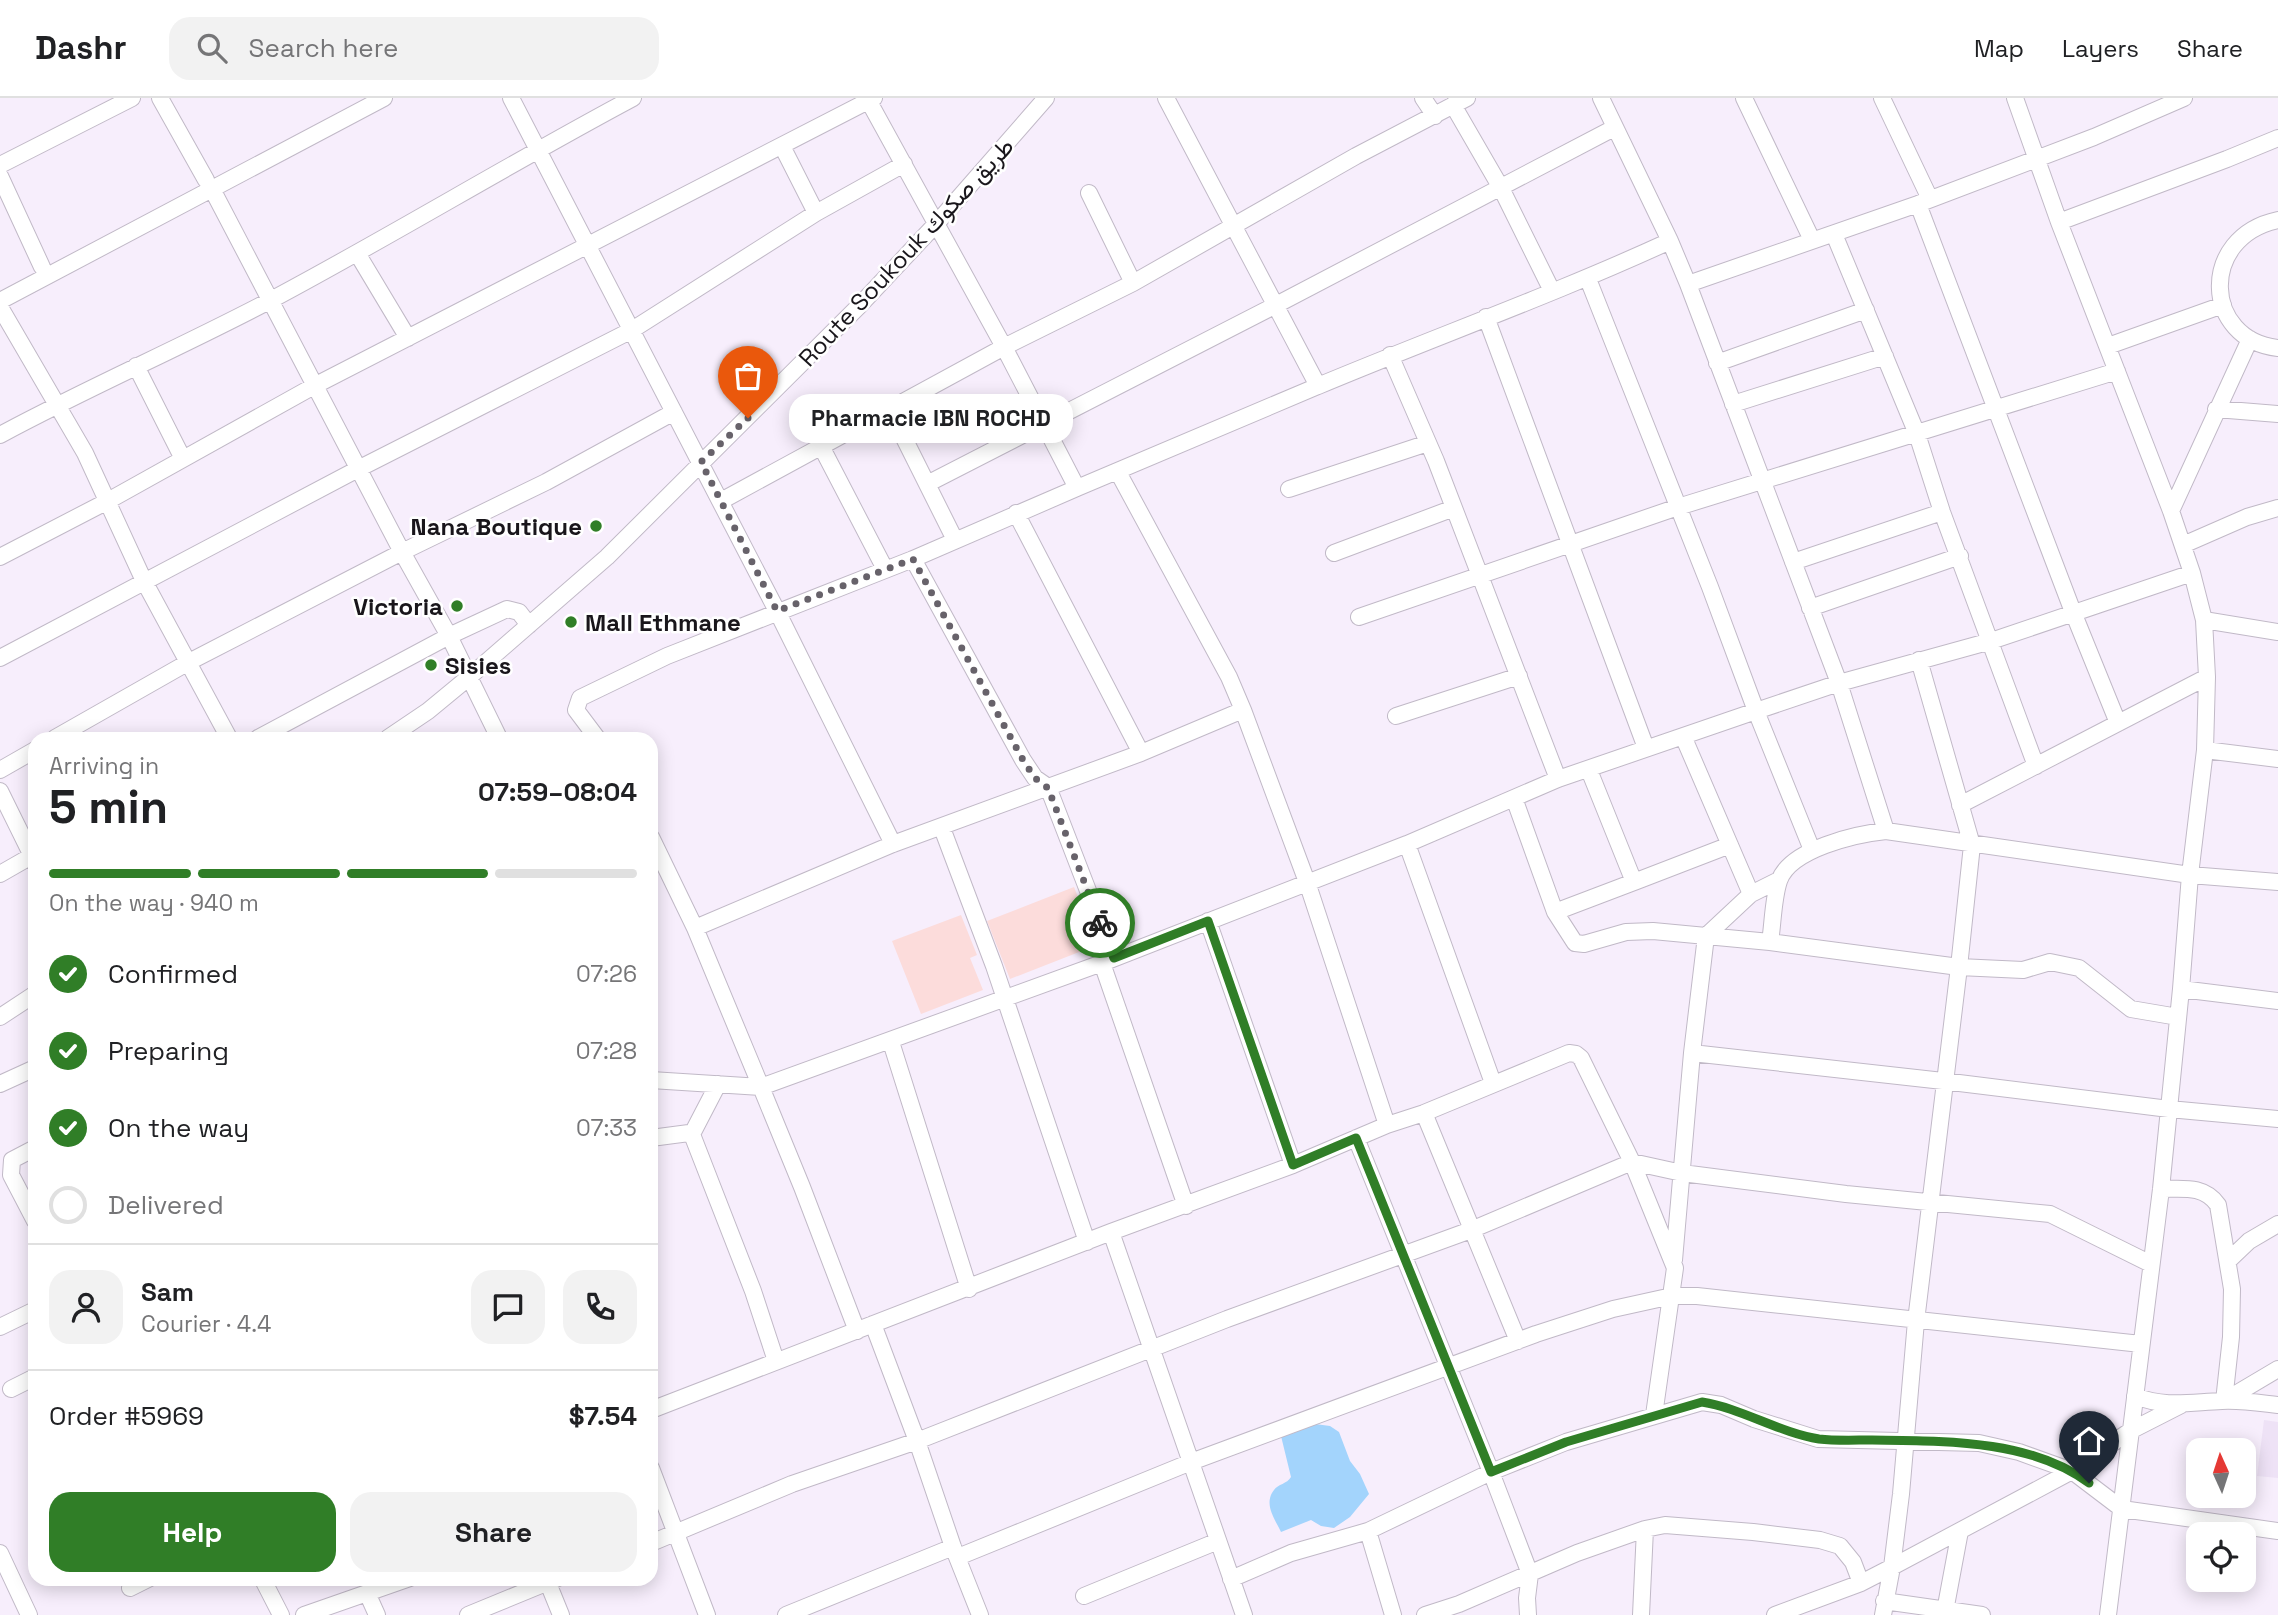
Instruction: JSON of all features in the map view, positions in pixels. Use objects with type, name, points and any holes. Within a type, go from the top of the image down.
[{"type":"street","points":[[0,165],[132,98]]},
{"type":"street","points":[[160,98],[449,636],[496,732]]},
{"type":"street","points":[[0,301],[360,98]]},
{"type":"street","points":[[0,289],[384,98]]},
{"type":"street","points":[[511,98],[721,501],[893,844]]},
{"type":"street","points":[[0,435],[269,301],[537,149],[633,98]]},
{"type":"street","name":"Route Soukouk طريق صكوك","points":[[397,732],[468,678],[607,557],[764,403],[936,224],[1046,98]]},
{"type":"street","points":[[1166,98],[1318,386]]},
{"type":"street","points":[[1423,98],[1435,116]]},
{"type":"street","points":[[1601,98],[1688,284],[1839,683],[1886,831]]},
{"type":"street","points":[[1744,98],[1812,240]]},
{"type":"street","points":[[1882,98],[1924,202],[1997,410],[2073,612],[2118,723]]},
{"type":"street","points":[[2015,98],[2059,222],[2171,511],[2192,573],[2204,620],[2207,677],[2205,750],[2190,875],[2161,1189],[2108,1615]]},
{"type":"street","points":[[1688,284],[1924,202],[2094,137],[2152,104],[2184,98]]},
{"type":"street","points":[[0,557],[106,502],[314,386],[870,99],[1077,488]]},
{"type":"street","points":[[721,501],[1004,347],[1133,283],[1356,156],[1460,102],[1552,291]]},
{"type":"street","points":[[927,484],[1614,128]]},
{"type":"street","points":[[2059,222],[2278,138]]},
{"type":"street","points":[[782,146],[816,213]]},
{"type":"street","points":[[0,658],[358,469],[632,330],[816,213],[904,164]]},
{"type":"street","points":[[0,176],[42,267]]},
{"type":"street","points":[[1088,193],[1133,283]]},
{"type":"street","points":[[2278,220],[2262,223],[2235,242],[2226,256],[2220,280],[2223,305],[2239,330],[2250,339],[2268,347],[2278,348]]},
{"type":"street","points":[[1834,234],[1917,434],[1942,512],[2036,765]]},
{"type":"street","points":[[592,732],[576,710],[580,698],[667,656],[913,559],[1390,355],[1587,279],[1670,241]]},
{"type":"street","points":[[357,253],[408,338]]},
{"type":"street","points":[[1587,279],[1812,850]]},
{"type":"street","points":[[2108,346],[2223,305]]},
{"type":"street","points":[[0,307],[85,453],[144,581],[226,732]]},
{"type":"street","points":[[1717,363],[1866,310]]},
{"type":"street","points":[[1486,317],[1646,748]]},
{"type":"street","points":[[2171,511],[2250,339]]},
{"type":"street","points":[[1390,355],[1481,576],[1558,779]]},
{"type":"street","points":[[1733,404],[1885,356]]},
{"type":"street","points":[[136,366],[183,459]]},
{"type":"street","points":[[1359,617],[1678,508],[2118,371]]},
{"type":"street","points":[[2216,409],[2278,414]]},
{"type":"street","points":[[890,410],[956,540]]},
{"type":"street","points":[[66,732],[187,663],[402,552],[546,482],[674,412]]},
{"type":"street","points":[[1289,489],[1428,443]]},
{"type":"street","points":[[822,448],[884,569]]},
{"type":"street","points":[[1118,472],[1229,677],[1243,710],[1307,882],[1387,1125]]},
{"type":"street","points":[[1334,553],[1454,508]]},
{"type":"street","points":[[2183,545],[2247,517],[2278,508]]},
{"type":"street","points":[[1793,562],[1942,512]]},
{"type":"street","points":[[1016,513],[1141,753]]},
{"type":"street","points":[[1810,608],[1960,556]]},
{"type":"street","points":[[913,559],[1023,760],[1035,778],[1048,788],[1108,960],[1185,1206]]},
{"type":"street","points":[[658,1080],[761,1087],[891,1042],[1108,960],[1407,844],[1558,779],[1839,683],[1991,640],[2192,573]]},
{"type":"street","points":[[269,732],[449,636],[507,609],[519,612],[529,625]]},
{"type":"street","points":[[2204,620],[2278,632]]},
{"type":"street","points":[[1919,660],[1972,845],[1916,1321],[1892,1567],[1883,1608],[1982,1615]]},
{"type":"street","points":[[1396,716],[1519,676]]},
{"type":"street","points":[[1960,805],[2207,677]]},
{"type":"street","points":[[695,928],[893,844],[1141,753],[1243,710]]},
{"type":"street","points":[[1683,736],[1751,894]]},
{"type":"street","points":[[2205,750],[2278,759]]},
{"type":"street","points":[[0,769],[28,754]]},
{"type":"street","points":[[1589,770],[1634,882]]},
{"type":"street","points":[[0,791],[28,846]]},
{"type":"street","points":[[1514,798],[1555,912],[1575,943],[1584,944],[1640,931],[1770,942],[1959,967],[2023,971],[2050,962],[2079,968],[2131,1009],[2178,1017]]},
{"type":"street","points":[[942,828],[978,921],[1087,1242]]},
{"type":"street","points":[[1654,1415],[1676,1276],[1674,1262],[1692,1053],[1706,936],[1751,894],[1779,880],[1787,869],[1812,850],[1858,834],[1886,831],[2190,875],[2278,882]]},
{"type":"street","points":[[1407,844],[1493,1083]]},
{"type":"street","points":[[1555,912],[1730,845]]},
{"type":"street","points":[[658,857],[695,928],[803,1187],[857,1331]]},
{"type":"street","points":[[0,874],[28,861]]},
{"type":"street","points":[[1770,942],[1779,880]]},
{"type":"street","points":[[1208,921],[1293,1165]]},
{"type":"street","points":[[2181,989],[2278,1001]]},
{"type":"street","points":[[0,1017],[28,999]]},
{"type":"street","points":[[891,1042],[969,1289]]},
{"type":"street","points":[[658,1407],[1111,1232],[1293,1165],[1569,1053],[1581,1058],[1632,1162],[1674,1262]]},
{"type":"street","points":[[1692,1053],[2169,1109],[2278,1119]]},
{"type":"street","points":[[0,1084],[28,1071]]},
{"type":"street","points":[[718,1084],[692,1134],[753,1291],[776,1361]]},
{"type":"street","points":[[1424,1113],[1518,1341]]},
{"type":"street","points":[[658,1137],[692,1134]]},
{"type":"street","points":[[1356,1138],[1530,1574],[1528,1615]]},
{"type":"street","points":[[28,1152],[12,1160],[10,1168],[28,1208]]},
{"type":"street","points":[[658,1540],[792,1484],[917,1441],[1152,1348],[1471,1230],[1632,1162],[1682,1173],[1931,1203],[2050,1214],[2151,1264]]},
{"type":"street","points":[[2161,1189],[2198,1190],[2211,1195],[2218,1205],[2232,1289],[2231,1337],[2224,1401]]},
{"type":"street","points":[[2228,1261],[2249,1241],[2278,1224]]},
{"type":"street","points":[[1111,1232],[1244,1615]]},
{"type":"street","points":[[786,1615],[1448,1366],[1613,1309],[1672,1296],[1697,1296],[2141,1344]]},
{"type":"street","points":[[0,1327],[28,1313]]},
{"type":"street","points":[[873,1324],[981,1615]]},
{"type":"street","points":[[2224,1401],[2278,1369]]},
{"type":"street","points":[[11,1389],[28,1380]]},
{"type":"street","points":[[2135,1396],[2158,1404],[2224,1401],[2278,1405]]},
{"type":"street","points":[[1231,1579],[1291,1553],[1368,1531],[1491,1472],[1566,1442],[1702,1402],[1721,1405],[1754,1419],[1818,1439],[1979,1443],[2019,1452],[2072,1471],[2122,1509],[2278,1531]]},
{"type":"street","points":[[1775,1615],[1861,1583],[2072,1471],[2130,1431],[2182,1405]]},
{"type":"street","points":[[658,1486],[707,1615]]},
{"type":"street","points":[[1424,1615],[1459,1604],[1645,1529],[1665,1525],[1820,1541],[1840,1546],[1847,1553],[1861,1583]]},
{"type":"street","points":[[1641,1615],[1645,1529]]},
{"type":"street","points":[[1368,1531],[1393,1615]]},
{"type":"street","points":[[1945,1611],[1960,1531]]},
{"type":"street","points":[[1084,1596],[1218,1541]]},
{"type":"street","points":[[2,1559],[29,1615]]},
{"type":"street","points":[[130,1588],[134,1586]]},
{"type":"street","points":[[266,1586],[281,1615]]},
{"type":"street","points":[[304,1615],[390,1586]]},
{"type":"street","points":[[468,1615],[540,1586]]},
{"type":"street","points":[[554,1586],[561,1615]]},
{"type":"street","points":[[368,1595],[377,1615]]},
{"type":"shaded area","points":[[1074,887],[1097,945],[1010,979],[987,921]]},
{"type":"shaded area","points":[[961,915],[977,955],[970,958],[983,990],[921,1014],[892,941]]},
{"type":"shaded area","points":[[2264,1420],[2278,1422],[2278,1478],[2257,1476]]},
{"type":"water","points":[[1315,1424],[1330,1426],[1339,1432],[1350,1461],[1360,1474],[1369,1494],[1350,1517],[1334,1528],[1321,1526],[1311,1520],[1281,1532],[1271,1511],[1270,1501],[1276,1488],[1291,1477],[1281,1436]]},
{"type":"way so far","points":[[748,418],[701,462],[777,611],[913,559],[1029,771],[1048,788],[1100,923]]},
{"type":"place","name":"Pharmacie IBN ROCHD","points":[[748,418]]},
{"type":"place","name":"Nana Boutique","points":[[596,526]]},
{"type":"place","name":"Victoria","points":[[457,606]]},
{"type":"place","name":"Mall Ethmane","points":[[571,622]]},
{"type":"place","name":"Sisies","points":[[431,665]]},
{"type":"route","points":[[1100,923],[1114,958],[1208,921],[1293,1165],[1356,1138],[1491,1472],[1566,1442],[1702,1402],[1721,1405],[1754,1419],[1818,1439],[1979,1443],[2019,1452],[2072,1471],[2089,1483]]}]
